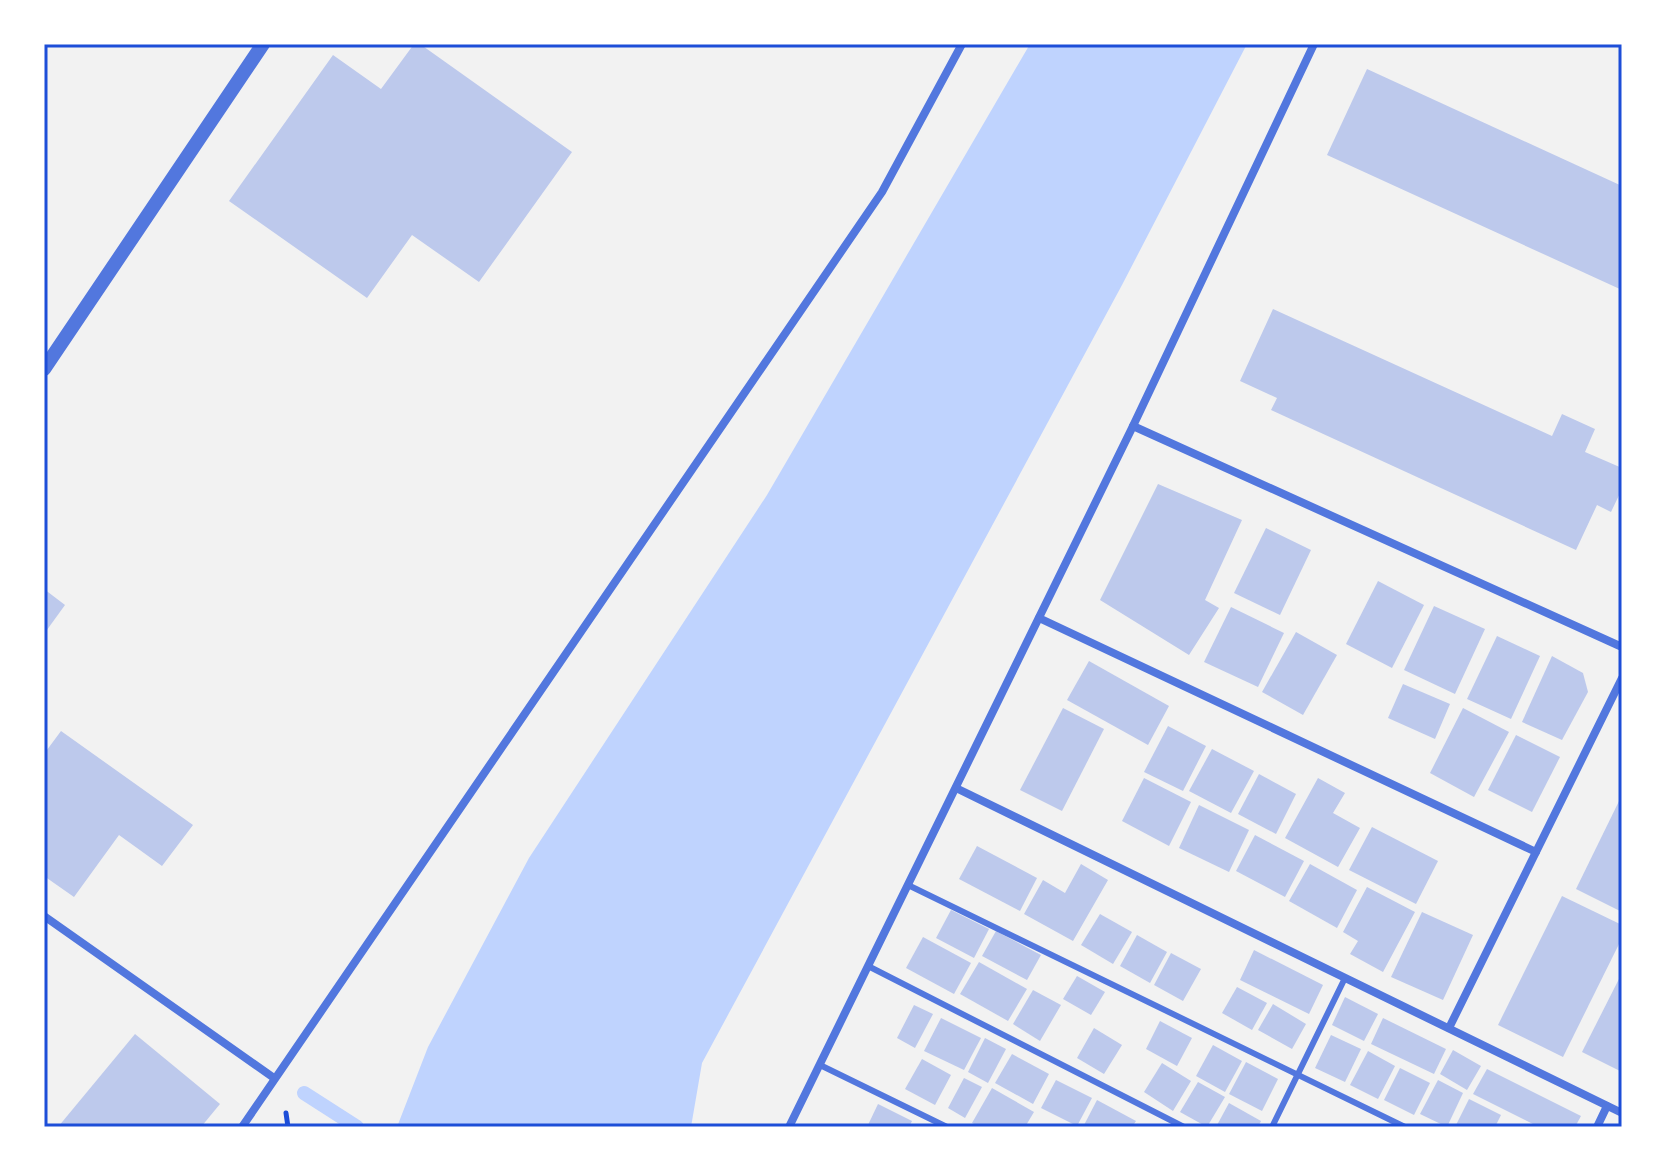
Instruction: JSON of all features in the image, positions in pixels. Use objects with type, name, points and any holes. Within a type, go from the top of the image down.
[{"type":"street","points":[[44,369],[263,44]]},
{"type":"street","points":[[242,1127],[882,192],[962,44]]},
{"type":"street","points":[[789,1127],[1133,426],[1314,44]]},
{"type":"street","points":[[1133,426],[1620,646],[1622,635]]},
{"type":"street","points":[[1039,618],[1536,852]]},
{"type":"street","points":[[1449,1028],[1622,678]]},
{"type":"street","points":[[956,788],[1622,1113]]},
{"type":"street","points":[[44,916],[274,1078]]},
{"type":"street","points":[[1597,1127],[1607,1106]]},
{"type":"lane","points":[[908,885],[1405,1127]]},
{"type":"lane","points":[[868,966],[1184,1127]]},
{"type":"lane","points":[[1272,1127],[1345,978]]},
{"type":"lane","points":[[820,1065],[947,1127]]},
{"type":"water","points":[[1030,44],[1247,44],[1122,285],[702,1063],[691,1127],[397,1127],[428,1047],[529,858],[767,495]]},
{"type":"building","points":[[414,44],[420,44],[572,152],[479,282],[412,235],[367,298],[229,201],[333,55],[381,89]]},
{"type":"building","points":[[1367,69],[1622,186],[1622,290],[1327,155]]},
{"type":"building","points":[[1273,309],[1552,436],[1562,414],[1595,429],[1585,452],[1622,468],[1622,489],[1611,512],[1597,505],[1576,550],[1271,410],[1277,398],[1240,381]]},
{"type":"building","points":[[1158,484],[1242,520],[1205,600],[1219,608],[1189,655],[1100,600]]},
{"type":"building","points":[[1266,528],[1311,550],[1280,615],[1234,593]]},
{"type":"building","points":[[1378,581],[1424,605],[1392,668],[1346,644]]},
{"type":"building","points":[[44,589],[65,605],[44,634]]},
{"type":"building","points":[[1434,606],[1485,629],[1455,694],[1404,670]]},
{"type":"building","points":[[1231,607],[1284,633],[1258,687],[1204,662]]},
{"type":"building","points":[[1296,632],[1337,655],[1303,715],[1262,692]]},
{"type":"building","points":[[1497,636],[1540,656],[1511,719],[1467,699]]},
{"type":"building","points":[[1552,656],[1583,673],[1588,692],[1562,740],[1522,722]]},
{"type":"building","points":[[1089,661],[1169,706],[1148,745],[1067,700]]},
{"type":"building","points":[[1403,684],[1450,704],[1435,739],[1388,718]]},
{"type":"building","points":[[1063,708],[1104,729],[1062,811],[1020,790]]},
{"type":"building","points":[[1463,708],[1509,732],[1474,797],[1430,773]]},
{"type":"building","points":[[1168,726],[1206,746],[1183,791],[1144,772]]},
{"type":"building","points":[[61,731],[193,825],[162,866],[119,835],[74,897],[44,876],[44,754]]},
{"type":"building","points":[[1516,735],[1560,757],[1532,812],[1488,790]]},
{"type":"building","points":[[1212,749],[1254,771],[1231,813],[1189,791]]},
{"type":"building","points":[[1259,774],[1296,794],[1276,834],[1238,814]]},
{"type":"building","points":[[1144,778],[1191,802],[1169,846],[1122,821]]},
{"type":"building","points":[[1318,778],[1345,793],[1333,813],[1360,828],[1338,867],[1285,838]]},
{"type":"building","points":[[1622,795],[1622,912],[1576,889]]},
{"type":"building","points":[[1199,805],[1249,830],[1229,872],[1179,848]]},
{"type":"building","points":[[1372,827],[1438,861],[1416,904],[1349,870]]},
{"type":"building","points":[[1255,835],[1304,861],[1285,897],[1236,871]]},
{"type":"building","points":[[977,846],[1037,878],[1020,911],[959,879]]},
{"type":"building","points":[[1081,864],[1108,880],[1073,941],[1024,914],[1043,880],[1065,893]]},
{"type":"building","points":[[1310,864],[1357,890],[1337,928],[1289,901]]},
{"type":"building","points":[[1367,887],[1415,912],[1383,972],[1350,954],[1358,941],[1343,932]]},
{"type":"building","points":[[1562,896],[1622,925],[1622,938],[1563,1057],[1498,1025]]},
{"type":"building","points":[[951,910],[989,929],[974,958],[936,938]]},
{"type":"building","points":[[1422,912],[1473,935],[1443,1000],[1391,977]]},
{"type":"building","points":[[1100,914],[1132,932],[1113,964],[1081,945]]},
{"type":"building","points":[[996,931],[1041,955],[1027,980],[982,956]]},
{"type":"building","points":[[1137,935],[1167,952],[1150,983],[1120,966]]},
{"type":"building","points":[[923,937],[971,963],[954,994],[906,968]]},
{"type":"building","points":[[1254,950],[1323,985],[1309,1014],[1240,980]]},
{"type":"building","points":[[1171,953],[1201,969],[1183,1001],[1154,985]]},
{"type":"building","points":[[979,962],[1027,989],[1008,1021],[960,994]]},
{"type":"building","points":[[1622,973],[1622,1072],[1582,1052]]},
{"type":"building","points":[[1077,976],[1105,992],[1091,1015],[1063,999]]},
{"type":"building","points":[[1237,987],[1267,1003],[1252,1030],[1222,1013]]},
{"type":"building","points":[[1033,990],[1061,1005],[1040,1041],[1013,1024]]},
{"type":"building","points":[[1345,997],[1378,1014],[1364,1041],[1332,1025]]},
{"type":"building","points":[[1273,1004],[1306,1024],[1292,1049],[1258,1030]]},
{"type":"building","points":[[914,1005],[933,1014],[915,1048],[897,1038]]},
{"type":"building","points":[[941,1018],[981,1038],[964,1070],[924,1051]]},
{"type":"building","points":[[1383,1018],[1446,1049],[1434,1074],[1371,1044]]},
{"type":"building","points":[[1160,1021],[1192,1038],[1177,1066],[1146,1049]]},
{"type":"building","points":[[1094,1028],[1122,1045],[1104,1074],[1077,1058]]},
{"type":"building","points":[[135,1034],[220,1104],[201,1127],[58,1127]]},
{"type":"building","points":[[1331,1035],[1361,1049],[1345,1082],[1315,1068]]},
{"type":"building","points":[[985,1038],[1006,1049],[988,1083],[968,1072]]},
{"type":"building","points":[[1213,1045],[1242,1061],[1225,1092],[1196,1076]]},
{"type":"building","points":[[1453,1050],[1481,1066],[1467,1090],[1440,1074]]},
{"type":"building","points":[[1368,1051],[1395,1066],[1378,1099],[1350,1085]]},
{"type":"building","points":[[1012,1054],[1049,1074],[1033,1104],[995,1083]]},
{"type":"building","points":[[922,1059],[951,1075],[935,1105],[905,1089]]},
{"type":"building","points":[[1246,1062],[1278,1079],[1262,1111],[1229,1094]]},
{"type":"building","points":[[1162,1063],[1191,1081],[1173,1111],[1144,1092]]},
{"type":"building","points":[[1400,1068],[1430,1083],[1414,1115],[1384,1100]]},
{"type":"building","points":[[1487,1069],[1581,1116],[1575,1127],[1539,1127],[1473,1094]]},
{"type":"building","points":[[964,1078],[982,1087],[965,1118],[948,1108]]},
{"type":"building","points":[[1056,1080],[1092,1098],[1077,1126],[1041,1108]]},
{"type":"building","points":[[1438,1080],[1463,1093],[1447,1127],[1420,1114]]},
{"type":"building","points":[[1198,1082],[1225,1097],[1207,1127],[1180,1112]]},
{"type":"building","points":[[992,1088],[1034,1112],[1025,1127],[980,1127],[972,1123]]},
{"type":"building","points":[[1469,1099],[1501,1115],[1495,1127],[1455,1127]]},
{"type":"building","points":[[1097,1100],[1136,1121],[1132,1127],[1083,1127]]},
{"type":"building","points":[[1229,1103],[1261,1121],[1258,1127],[1216,1127]]},
{"type":"building","points":[[878,1104],[912,1121],[909,1127],[867,1127]]},
{"type":"waterway","points":[[304,1093],[357,1127]]}]
